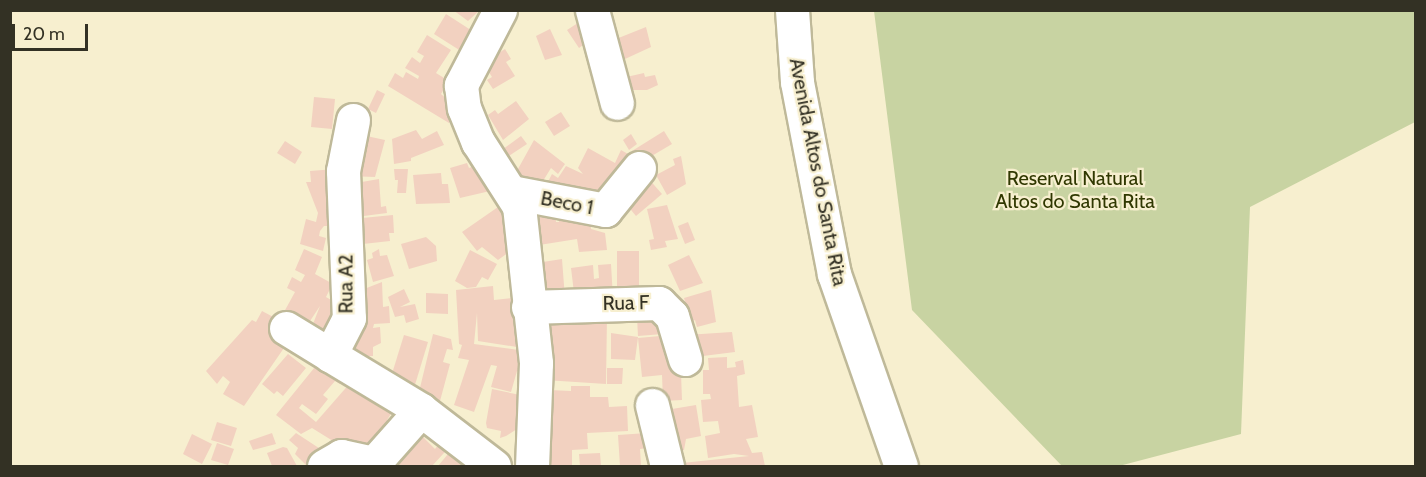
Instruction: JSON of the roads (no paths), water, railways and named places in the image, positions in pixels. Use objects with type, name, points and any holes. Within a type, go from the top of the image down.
[{"type":"street","points":[[500,10],[461,85],[464,108],[478,142],[519,206],[528,307],[536,363],[532,466]]},
{"type":"street","points":[[592,10],[617,103]]},
{"type":"street","name":"Avenida Altos do Santa Rita","points":[[792,10],[798,82],[834,274],[902,466]]},
{"type":"street","name":"Rua A2","points":[[330,355],[349,318],[343,171],[353,120]]},
{"type":"street","name":"Beco 1","points":[[511,192],[605,210],[639,168]]},
{"type":"street","name":"Rua F","points":[[528,307],[659,303],[672,316],[685,359]]},
{"type":"street","points":[[286,328],[421,410],[494,466]]},
{"type":"street","points":[[652,405],[667,466]]},
{"type":"street","points":[[324,466],[341,456],[368,465],[374,463],[421,410]]},
{"type":"park label","name":"Reserval Natural Altos do Santa Rita","points":[[1075,190]]}]
